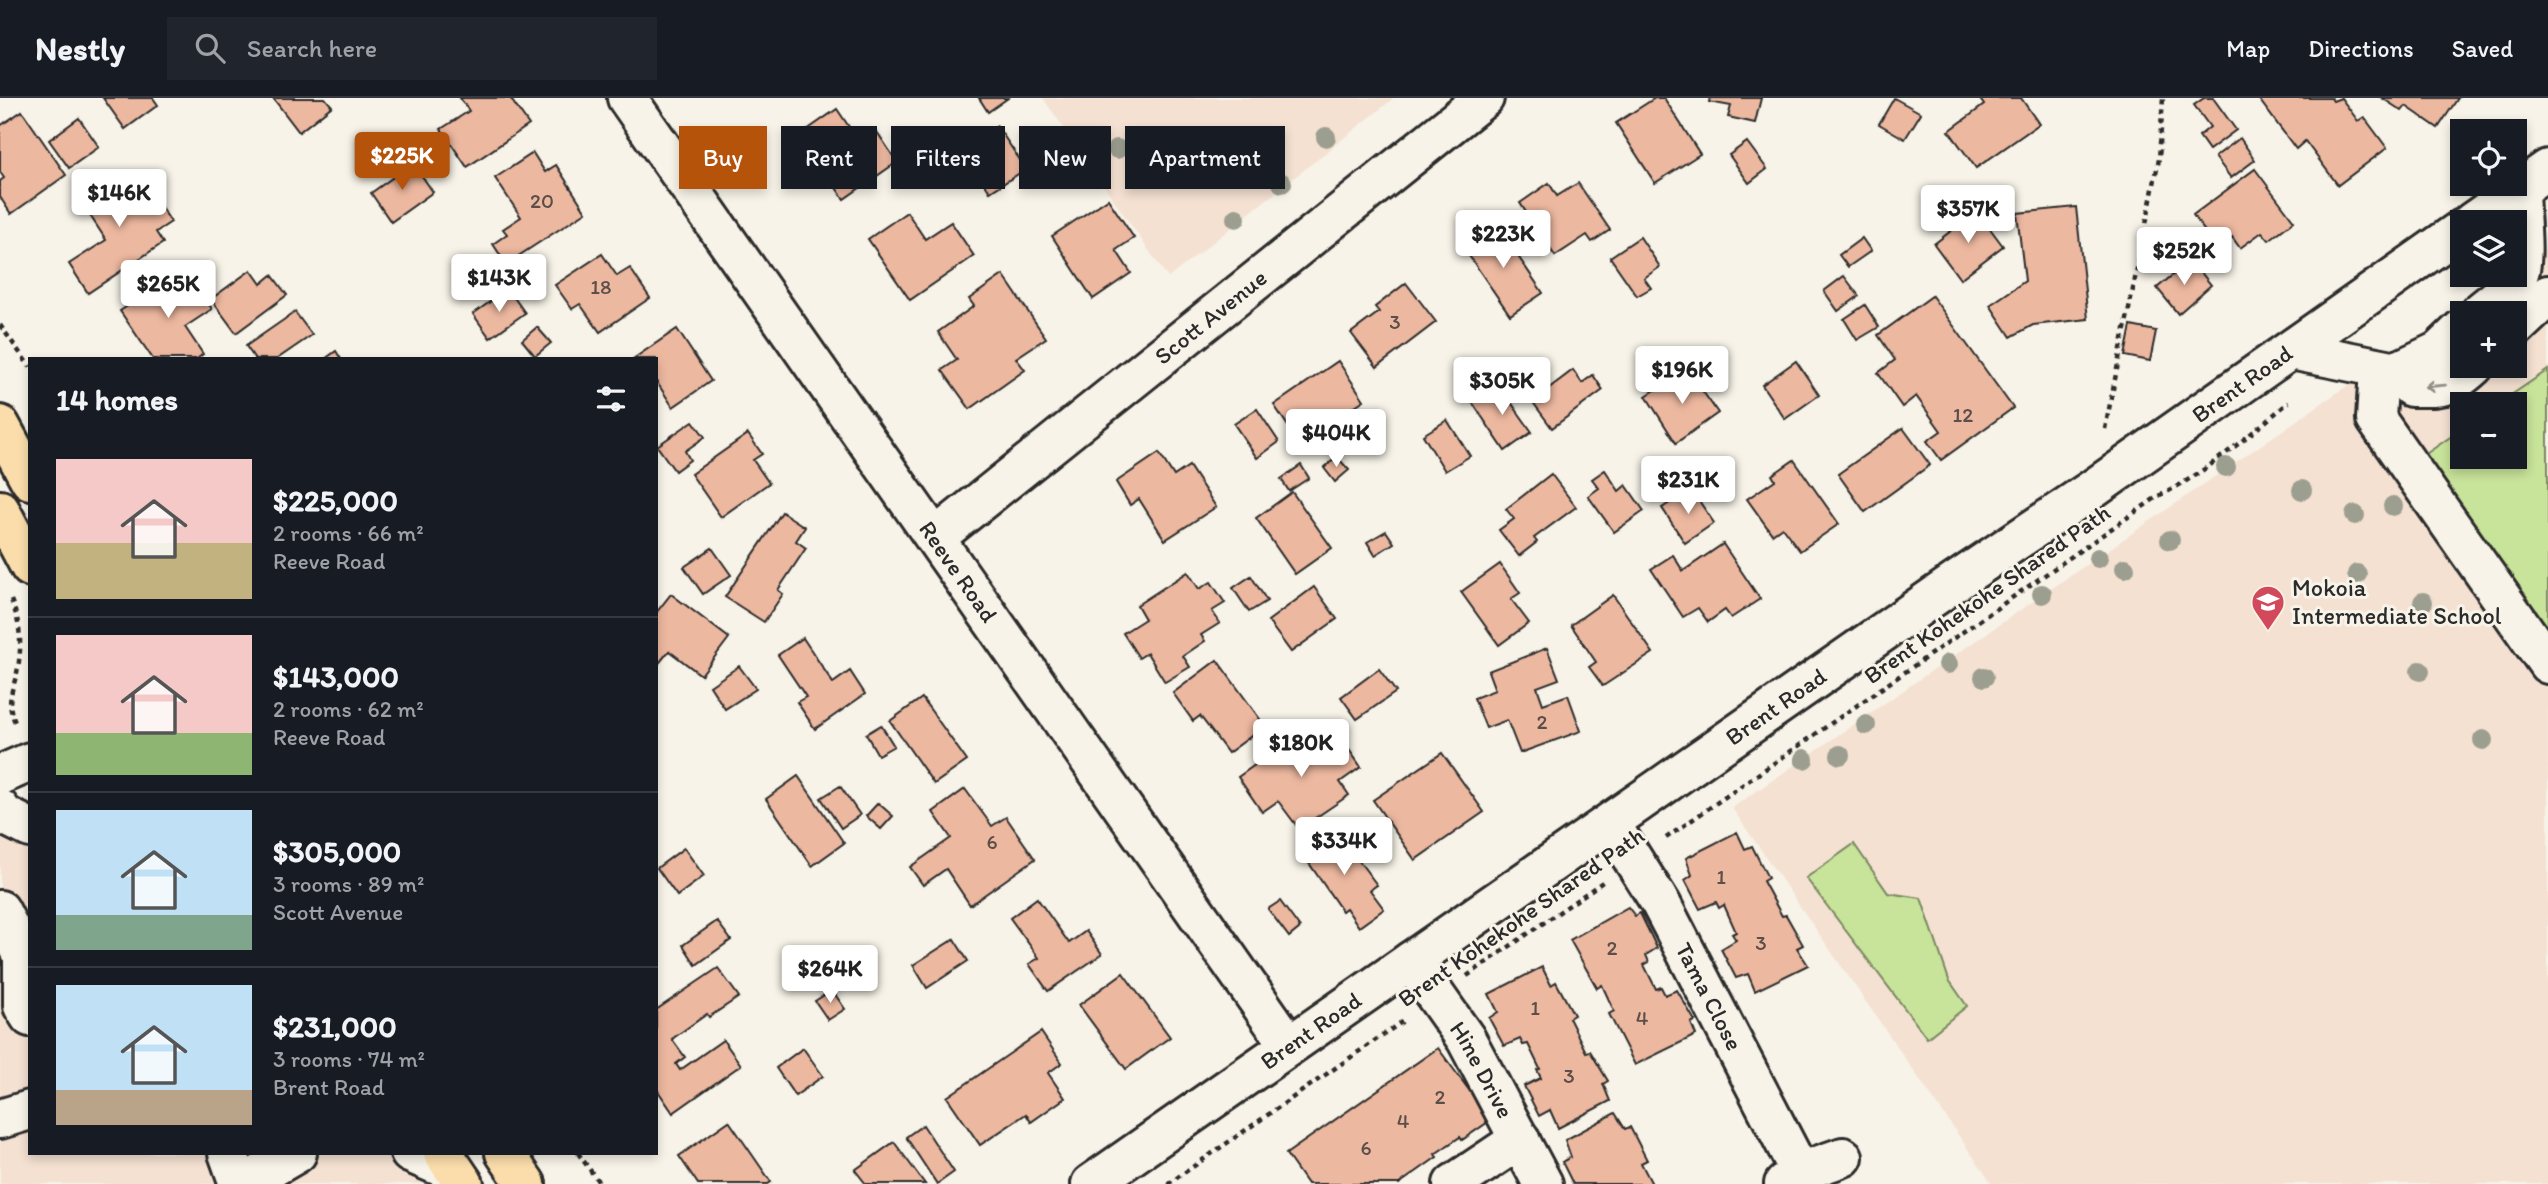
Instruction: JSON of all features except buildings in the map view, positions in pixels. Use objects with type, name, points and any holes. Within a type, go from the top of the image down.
[{"type":"highway","points":[[0,402],[28,437]]},
{"type":"highway","points":[[0,425],[28,476]]},
{"type":"highway","points":[[0,510],[18,578]]},
{"type":"highway","points":[[506,1155],[527,1184]]},
{"type":"street","name":"Reeve Road","points":[[627,98],[1289,1045]]},
{"type":"street","name":"Scott Avenue","points":[[936,537],[1485,98]]},
{"type":"street","points":[[2489,210],[2533,179]]},
{"type":"street","points":[[2493,301],[2519,274],[2533,179]]},
{"type":"street","name":"Brent Road","points":[[1091,1184],[2450,237]]},
{"type":"street","points":[[2527,317],[2548,295]]},
{"type":"street","points":[[2388,370],[2439,351],[2450,340]]},
{"type":"street","points":[[2291,350],[2388,370],[2410,387],[2439,387],[2454,384],[2461,378]]},
{"type":"street","points":[[2388,370],[2376,419],[2548,664]]},
{"type":"street","points":[[0,775],[28,763]]},
{"type":"street","name":"Tama Close","points":[[1610,823],[1661,904],[1792,1178]]},
{"type":"street","points":[[0,910],[26,960],[23,1006],[28,1014]]},
{"type":"street","name":"Hine Drive","points":[[1411,961],[1466,1039],[1543,1184]]},
{"type":"street","points":[[0,1119],[28,1111]]},
{"type":"street","points":[[1454,1184],[1520,1139]]},
{"type":"street","points":[[229,1155],[241,1184],[293,1155]]},
{"type":"street","points":[[415,1155],[454,1170]]},
{"type":"street","points":[[1792,1178],[1843,1157]]},
{"type":"path","points":[[2105,429],[2160,159],[2163,98]]},
{"type":"path","points":[[0,325],[28,365]]},
{"type":"path","name":"Brent Kohekohe Shared Path","points":[[1168,1184],[2157,497],[2175,488],[2246,438],[2295,396]]},
{"type":"path","points":[[15,723],[9,705],[19,661],[18,578]]},
{"type":"path","points":[[579,1155],[600,1184]]},
{"type":"shaded area","points":[[1043,98],[1394,98],[1285,185],[1285,126],[1125,126],[1125,189],[1280,189],[1168,278],[1106,189],[1111,189],[1111,126],[1062,126]]},
{"type":"shaded area","name":"Mokoia Intermediate School","points":[[2548,248],[2548,1184],[1992,1184],[1732,808],[2450,315],[2450,378],[2527,378],[2527,301],[2471,301],[2491,287],[2527,287],[2527,262]]},
{"type":"shaded area","points":[[28,830],[28,1155],[402,1155],[422,1184],[0,1184],[0,837]]},
{"type":"green space","points":[[2548,370],[2548,645],[2420,458],[2450,437],[2450,469],[2527,469],[2527,392],[2516,392]]},
{"type":"green space","points":[[1854,844],[1888,893],[1921,898],[1949,980],[1967,1006],[1927,1038],[1806,878]]},
{"type":"place","name":"Mokoia Intermediate School","points":[[2268,632]]}]
